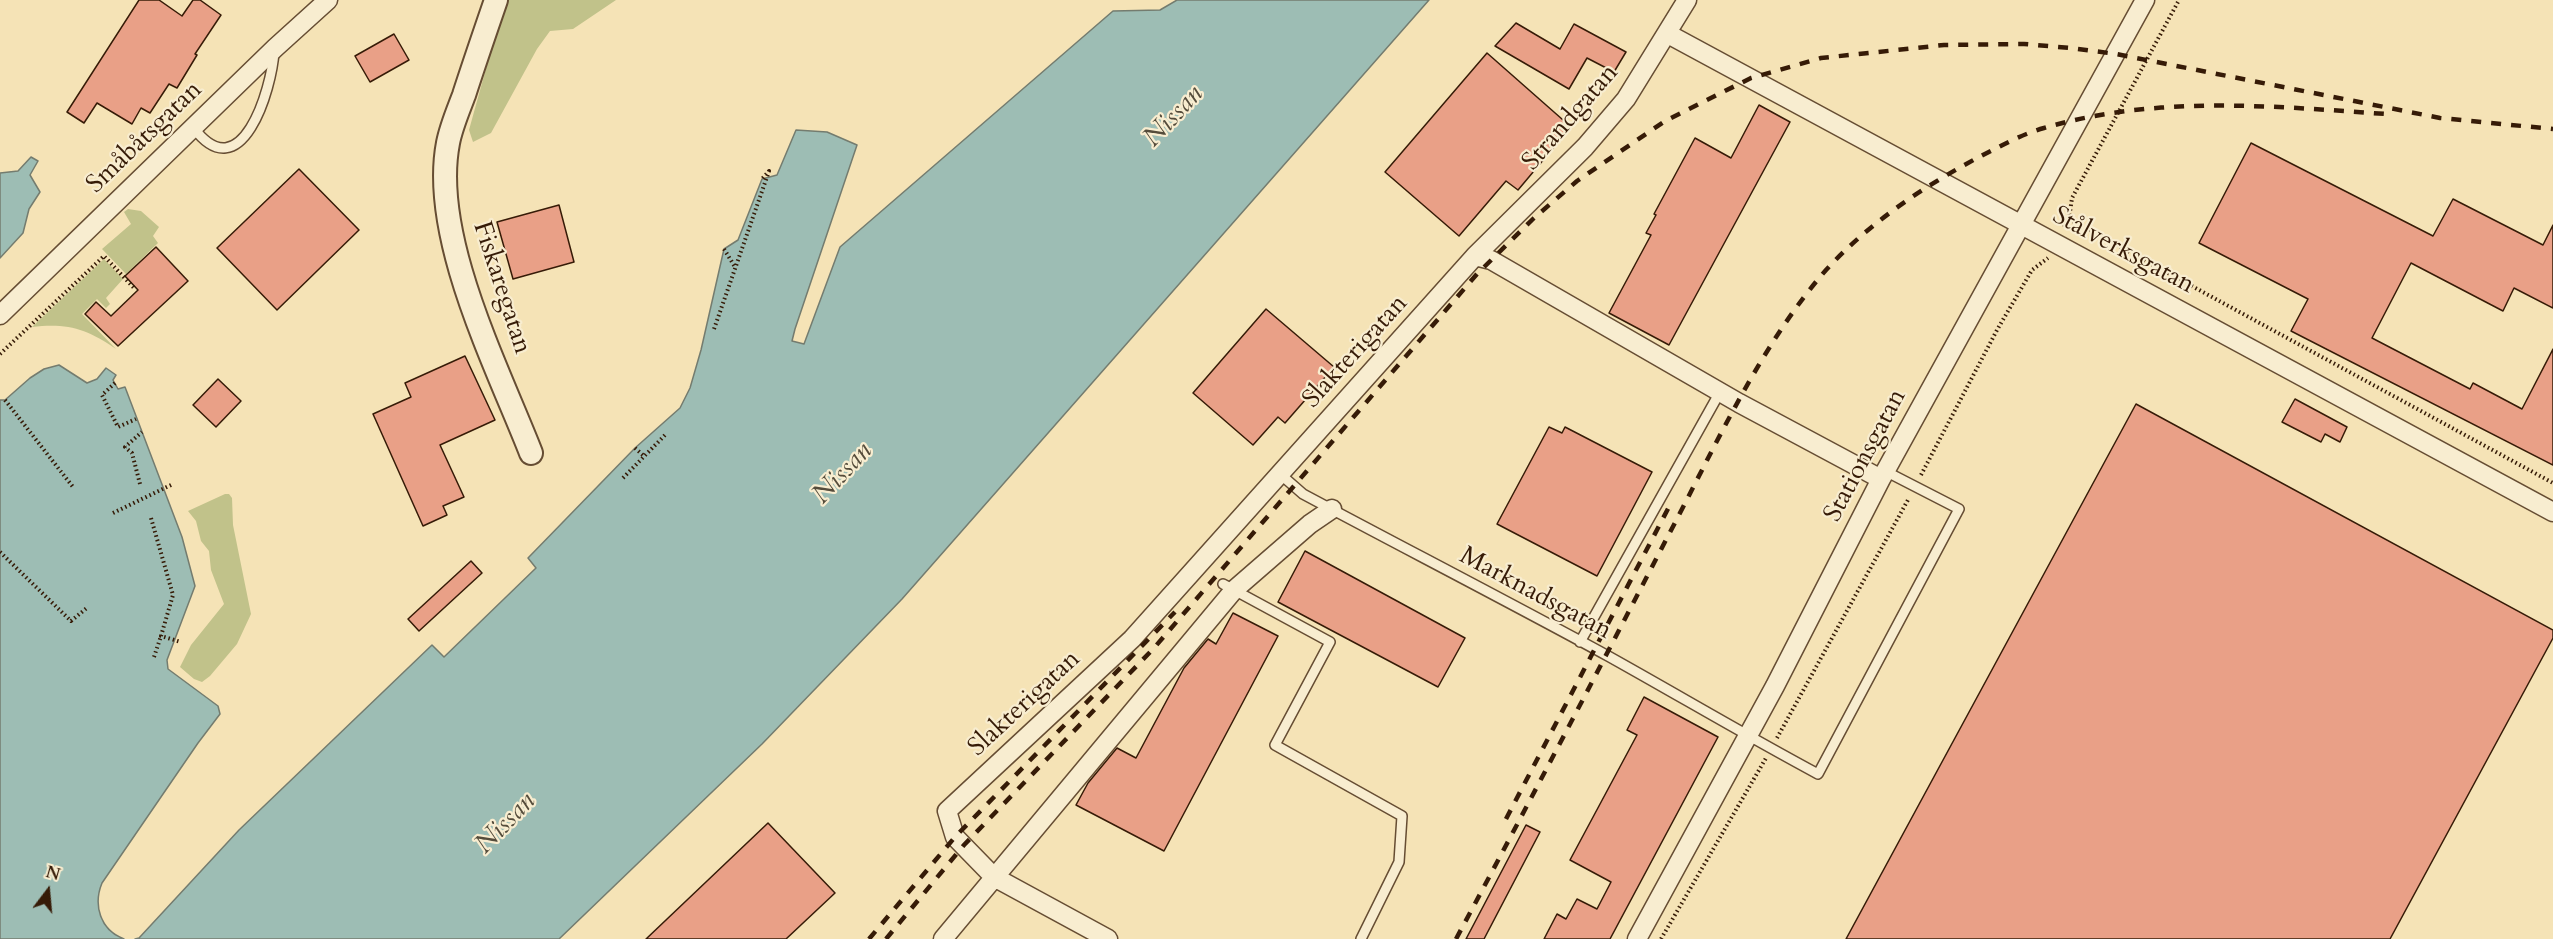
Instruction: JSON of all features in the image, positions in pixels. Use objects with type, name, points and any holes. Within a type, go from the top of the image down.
[{"type":"street","name":"Småbåtsgatan","points":[[0,315],[274,48],[328,0]]},
{"type":"street","name":"Fiskaregatan","points":[[496,0],[448,141],[444,171],[446,200],[453,243],[471,302],[531,453]]},
{"type":"street","name":"Strandgatan","points":[[1475,256],[1585,147],[1626,99],[1687,0]]},
{"type":"street","name":"Stationsgatan","points":[[1636,939],[1746,734],[1775,686],[1883,475],[2145,0]]},
{"type":"street","name":"Stålverksgatan","points":[[1668,34],[2553,512]]},
{"type":"street","points":[[1475,256],[1491,260],[1720,392],[1883,475]]},
{"type":"street","name":"Slakterigatan","points":[[994,877],[955,837],[947,811],[1132,639],[1475,256]]},
{"type":"street","points":[[943,939],[1228,587],[1332,509]]},
{"type":"street","points":[[994,877],[1108,939]]},
{"type":"lane","points":[[193,127],[200,137],[213,146],[229,148],[240,144],[250,131],[273,72],[274,48]]},
{"type":"lane","points":[[1580,642],[1720,392]]},
{"type":"lane","name":"Marknadsgatan","points":[[1280,473],[1303,494],[1580,642],[1746,734],[1770,750],[1818,774],[1959,509],[1915,487]]},
{"type":"lane","points":[[1883,475],[1915,487]]},
{"type":"lane","points":[[1228,587],[1330,642],[1275,745],[1402,816],[1399,862],[1361,939]]},
{"type":"path","points":[[1661,939],[1770,750],[1915,487],[1997,330],[2032,270],[2046,261],[2056,244],[2068,219],[2072,198],[2179,0]]},
{"type":"path","points":[[714,329],[769,171],[762,179]]},
{"type":"path","points":[[2068,219],[2553,483]]},
{"type":"path","points":[[724,249],[735,267]]},
{"type":"path","points":[[0,354],[104,256],[135,290]]},
{"type":"path","points":[[115,383],[102,395],[118,427],[136,419]]},
{"type":"path","points":[[5,400],[73,487]]},
{"type":"path","points":[[140,484],[132,453],[125,447],[142,432]]},
{"type":"path","points":[[623,478],[666,434]]},
{"type":"path","points":[[635,448],[644,456]]},
{"type":"path","points":[[113,513],[173,484]]},
{"type":"path","points":[[151,518],[173,595],[154,657]]},
{"type":"path","points":[[0,552],[71,621],[88,607]]},
{"type":"path","points":[[161,636],[182,642]]},
{"type":"green space","points":[[505,0],[616,0],[573,29],[550,31],[537,49],[491,133],[473,142],[469,130]]},
{"type":"green space","points":[[128,209],[141,211],[159,227],[153,236],[158,243],[126,274],[102,249],[131,224],[124,212]]},
{"type":"green space","points":[[104,259],[123,279],[106,298],[110,304],[106,308],[97,299],[82,314],[116,349],[77,329],[56,326],[32,327]]},
{"type":"green space","points":[[229,494],[232,498],[233,525],[251,614],[237,644],[210,676],[202,682],[194,679],[180,667],[191,645],[224,604],[211,570],[209,551],[201,541],[196,521],[188,511]]},
{"type":"water","name":"Nissan","points":[[1177,0],[1429,0],[902,599],[762,744],[559,939],[135,939],[139,938],[239,830],[432,645],[444,657],[536,568],[528,558],[635,448],[680,408],[690,388],[701,350],[724,249],[738,240],[762,179],[777,175],[796,130],[827,132],[857,145],[795,329],[792,341],[804,344],[840,247],[1113,11],[1160,10]]},
{"type":"water","points":[[31,157],[38,161],[30,175],[40,192],[29,209],[23,233],[0,258],[0,173],[18,171]]},
{"type":"water","points":[[59,365],[87,383],[97,379],[106,368],[116,375],[113,380],[118,389],[125,387],[182,537],[195,586],[167,660],[168,669],[218,706],[220,714],[102,883],[98,900],[101,916],[109,930],[124,939],[0,939],[0,400],[5,400],[44,369]]},
{"type":"building","points":[[139,0],[159,0],[182,16],[193,0],[200,0],[221,15],[195,54],[197,55],[177,88],[169,84],[150,113],[141,108],[132,124],[97,103],[84,123],[67,112]]},
{"type":"building","points":[[1516,23],[1560,49],[1574,24],[1626,52],[1614,72],[1587,58],[1569,89],[1495,46]]},
{"type":"building","points":[[394,34],[409,60],[370,82],[355,56]]},
{"type":"building","points":[[1487,53],[1571,127],[1518,190],[1506,181],[1459,236],[1385,172]]},
{"type":"building","points":[[1759,105],[1790,122],[1669,345],[1609,313],[1651,235],[1646,233],[1656,215],[1654,214],[1695,138],[1731,158]]},
{"type":"building","points":[[2251,143],[2433,236],[2453,199],[2543,245],[2553,225],[2553,308],[2514,288],[2503,311],[2411,263],[2372,338],[2470,389],[2473,383],[2522,409],[2553,349],[2553,465],[2291,331],[2308,299],[2199,243]]},
{"type":"building","points":[[299,169],[359,230],[277,310],[217,248]]},
{"type":"building","points":[[559,205],[574,262],[513,279],[497,222]]},
{"type":"building","points":[[156,247],[188,281],[118,346],[85,314],[96,302],[111,316],[138,290],[125,276]]},
{"type":"building","points":[[1266,309],[1334,367],[1285,423],[1278,417],[1253,445],[1193,393]]},
{"type":"building","points":[[465,356],[495,420],[440,445],[464,497],[443,506],[447,515],[423,526],[373,414],[411,397],[405,383]]},
{"type":"building","points":[[218,379],[241,401],[216,427],[193,405]]},
{"type":"building","points":[[2295,399],[2347,427],[2340,442],[2325,434],[2321,442],[2282,422]]},
{"type":"building","points":[[2136,404],[2553,630],[2553,638],[2390,939],[1846,939]]},
{"type":"building","points":[[1549,427],[1562,433],[1565,427],[1652,472],[1597,576],[1497,524]]},
{"type":"building","points":[[1305,551],[1465,638],[1438,687],[1278,602]]},
{"type":"building","points":[[471,561],[482,573],[419,631],[408,619]]},
{"type":"building","points":[[1233,613],[1278,636],[1164,851],[1076,805],[1088,783],[1117,748],[1136,758],[1184,668],[1208,639],[1216,644]]},
{"type":"building","points":[[1644,697],[1718,737],[1610,939],[1544,939],[1557,914],[1566,919],[1577,899],[1597,909],[1611,882],[1570,860],[1637,735],[1627,730]]},
{"type":"building","points":[[768,823],[835,893],[786,939],[646,939]]},
{"type":"building","points":[[1526,825],[1540,832],[1484,939],[1466,939]]},
{"type":"railway","points":[[886,939],[964,845],[1154,648],[1477,274],[1534,218],[1577,181],[1665,121],[1751,78],[1821,58],[1944,45],[2024,44],[2116,54],[2440,118],[2553,129]]},
{"type":"railway","points":[[1456,939],[1740,398],[1802,299],[1826,270],[1860,237],[1918,193],[1981,156],[2036,131],[2086,118],[2171,107],[2214,106],[2257,106],[2386,114]]},
{"type":"railway","points":[[1506,819],[1671,503]]},
{"type":"railway","points":[[869,939],[955,837],[1175,612]]}]
